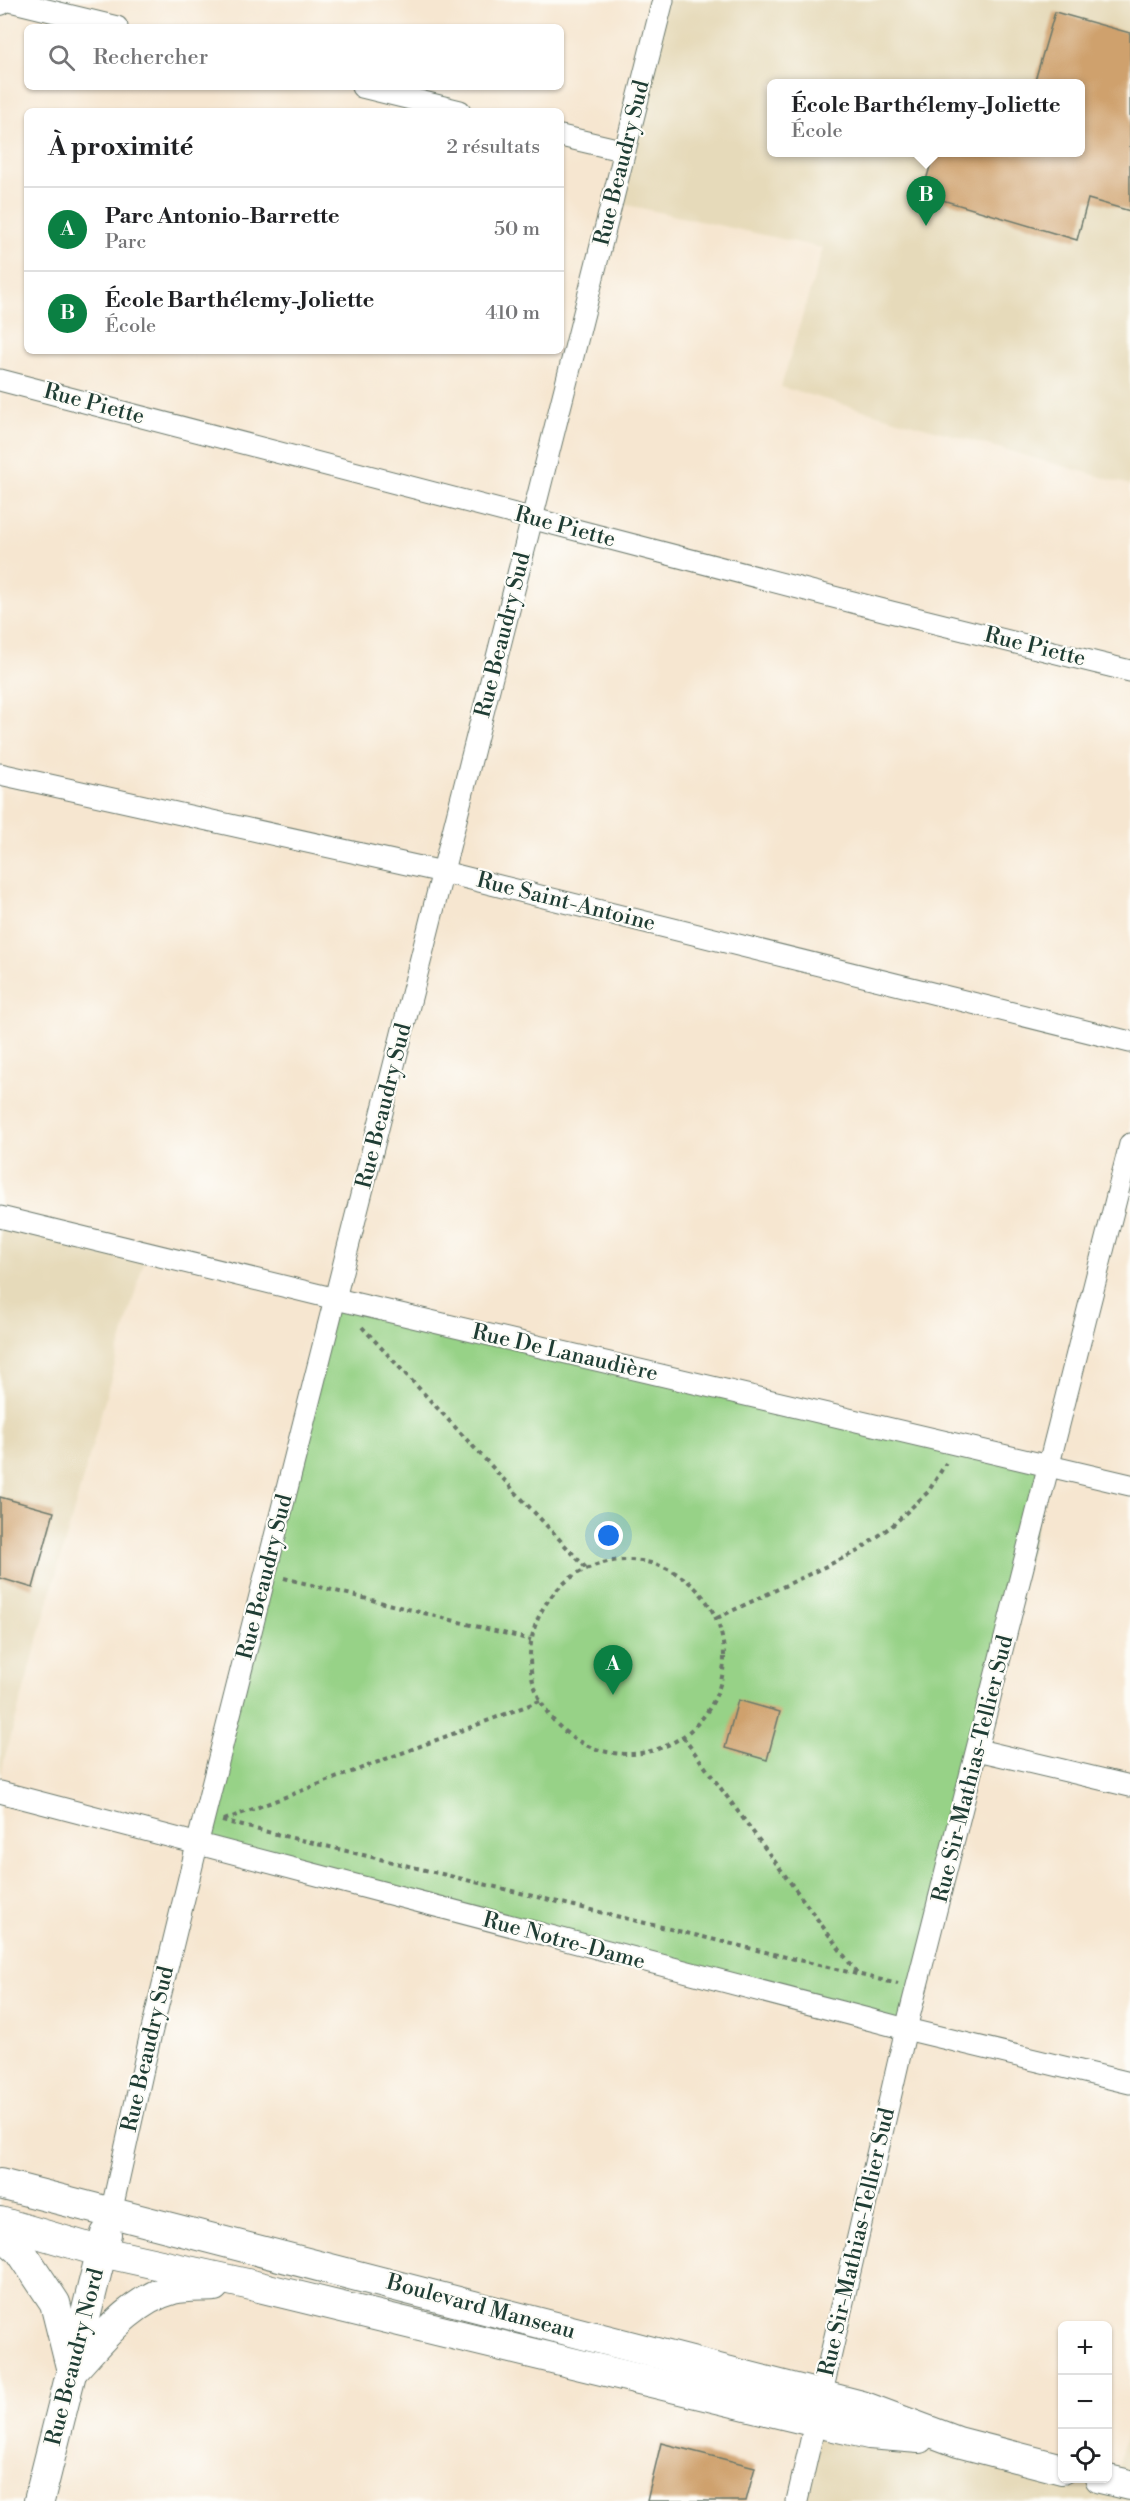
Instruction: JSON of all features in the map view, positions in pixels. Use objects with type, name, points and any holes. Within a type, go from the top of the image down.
[{"type":"main road","name":"Boulevard Manseau","points":[[0,2184],[819,2409],[869,2434],[958,2442],[1058,2468]]},
{"type":"main road","name":"Rue Beaudry Nord","points":[[39,2501],[111,2213]]},
{"type":"main road","name":"Boulevard Manseau","points":[[0,2222],[102,2252],[819,2409]]},
{"type":"main road","points":[[0,2233],[20,2250],[55,2303],[72,2371]]},
{"type":"main road","points":[[72,2371],[120,2321],[147,2300],[174,2289],[247,2284]]},
{"type":"main road","points":[[1112,2481],[1130,2485]]},
{"type":"street","points":[[6,0],[105,24]]},
{"type":"street","name":"Rue Beaudry Sud","points":[[111,2213],[148,2042],[197,1845],[212,1819],[266,1573],[663,0]]},
{"type":"street","points":[[374,90],[448,108]]},
{"type":"street","points":[[564,137],[625,151]]},
{"type":"street","name":"Rue Piette","points":[[0,380],[1130,671]]},
{"type":"street","name":"Rue Saint-Antoine","points":[[0,774],[443,872],[1130,1042]]},
{"type":"street","name":"Rue Sir-Mathias-Tellier Sud","points":[[797,2501],[906,2030],[1130,1144]]},
{"type":"street","name":"Rue De Lanaudière","points":[[0,1217],[336,1299],[1130,1485]]},
{"type":"street","points":[[978,1750],[1130,1786]]},
{"type":"street","name":"Rue Notre-Dame","points":[[0,1792],[906,2030],[1130,2083]]},
{"type":"path","points":[[336,1299],[586,1568]]},
{"type":"path","points":[[717,1618],[858,1551],[893,1525],[928,1492],[957,1444]]},
{"type":"path","points":[[616,1560],[647,1561],[676,1572],[700,1592],[717,1618],[725,1651],[722,1684],[707,1714],[683,1737],[653,1752],[620,1754],[587,1746],[560,1728],[540,1701],[531,1671],[531,1640],[541,1610],[560,1586],[586,1568],[616,1560]]},
{"type":"path","points":[[266,1573],[531,1640]]},
{"type":"path","points":[[212,1819],[540,1701]]},
{"type":"path","points":[[683,1737],[857,1974]]},
{"type":"path","points":[[212,1819],[917,1988]]},
{"type":"shaded area","points":[[667,0],[1130,0],[1130,485],[781,387],[823,248],[622,204]]},
{"type":"shaded area","points":[[0,1212],[148,1246],[0,1775]]},
{"type":"shaded area","points":[[1130,2415],[1130,2501],[800,2501],[816,2422],[958,2442],[1058,2477],[1058,2483],[1115,2482]]},
{"type":"green space","points":[[336,1299],[1050,1466],[906,2029],[197,1845]]},
{"type":"building","points":[[1055,12],[1130,33],[1130,211],[1088,199],[1077,240],[922,194],[933,157],[1085,157],[1085,79],[1035,79]]},
{"type":"building","points":[[0,1497],[54,1512],[33,1588],[0,1578]]},
{"type":"building","points":[[738,1700],[780,1712],[767,1760],[725,1748]]},
{"type":"building","points":[[661,2443],[755,2467],[746,2501],[647,2501]]},
{"type":"place","name":"École Barthélemy-Joliette","points":[[926,226]]},
{"type":"place","name":"Parc Antonio-Barrette","points":[[613,1695]]}]
